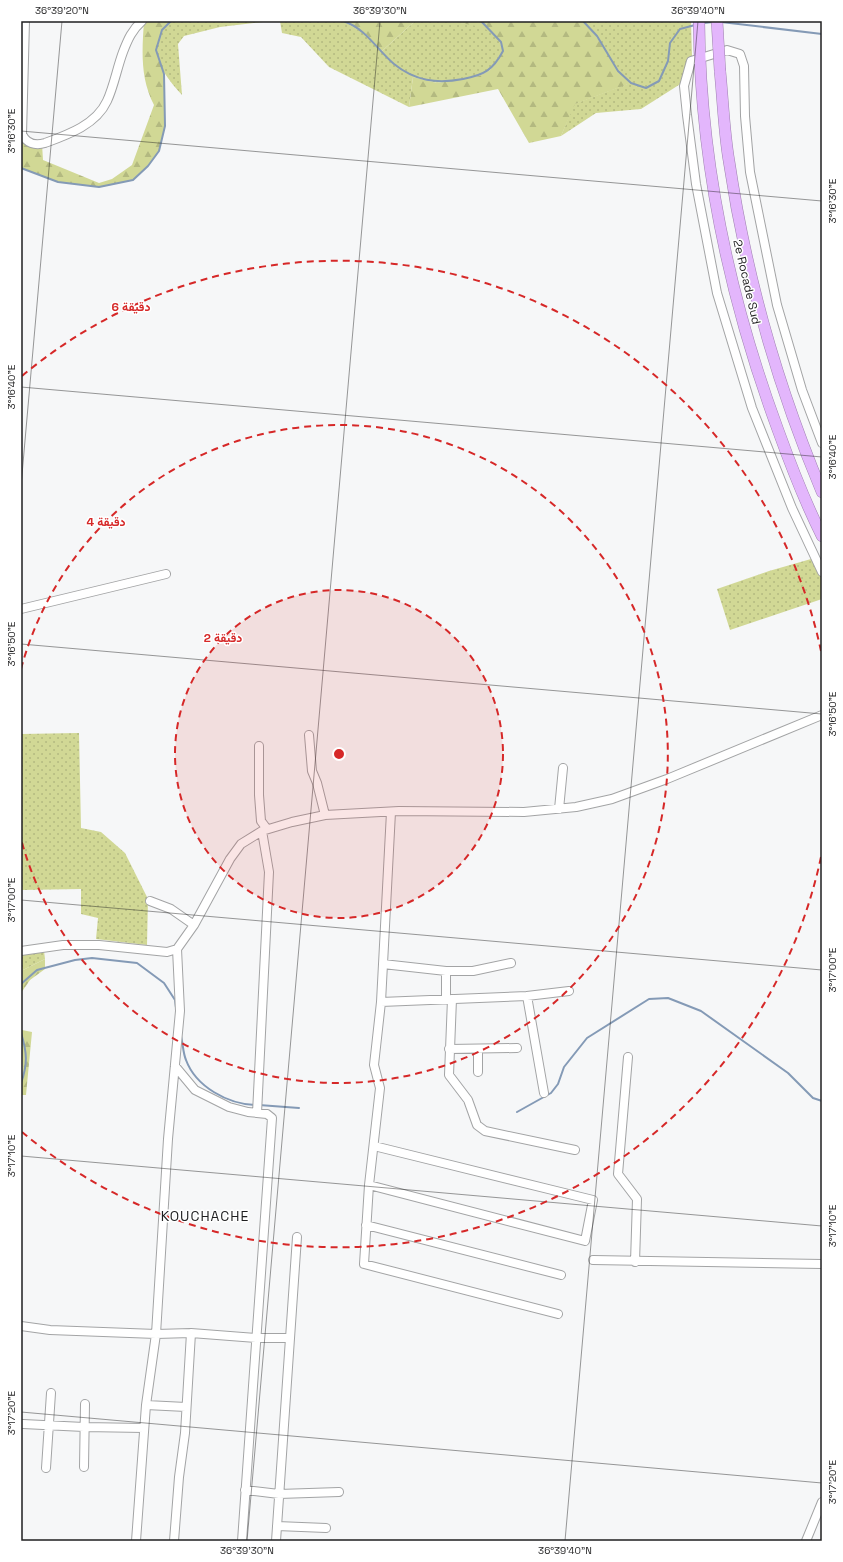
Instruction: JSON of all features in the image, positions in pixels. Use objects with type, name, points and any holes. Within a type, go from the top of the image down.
[{"type":"highway","name":"2e Rocade Sud","points":[[699,21],[708,152],[716,203],[748,345],[794,474],[822,536]]},
{"type":"highway","name":"2e Rocade Sud","points":[[717,21],[720,71],[729,160],[749,271],[776,371],[793,420],[822,492]]},
{"type":"street","points":[[25,21],[22,134],[24,140],[29,143],[42,144],[71,134],[100,113],[107,102],[121,58],[132,30],[142,21]]},
{"type":"street","points":[[822,443],[802,390],[777,305],[750,172],[745,116],[744,66],[740,54],[727,50],[700,53],[691,60],[684,86],[696,184],[716,294],[752,408],[792,508],[822,572]]},
{"type":"street","points":[[21,609],[166,574]]},
{"type":"street","points":[[21,951],[63,945],[100,944],[167,952],[177,949],[194,925],[230,859],[241,844],[265,830],[292,822],[325,815],[391,812],[524,812],[559,809],[612,799],[667,779],[822,715]]},
{"type":"street","points":[[309,735],[310,759],[325,815]]},
{"type":"street","points":[[257,1113],[269,872],[265,830],[260,821],[259,746]]},
{"type":"street","points":[[559,809],[563,768]]},
{"type":"street","points":[[391,812],[381,1002],[374,1065],[380,1088],[369,1185],[364,1264],[558,1314]]},
{"type":"street","points":[[150,901],[171,910],[194,925]]},
{"type":"street","points":[[136,1541],[146,1405],[156,1334],[180,1011],[177,949]]},
{"type":"street","points":[[383,964],[446,971],[473,970],[511,963]]},
{"type":"street","points":[[446,971],[449,999],[449,1075],[468,1100],[477,1125],[480,1128],[575,1150]]},
{"type":"street","points":[[381,1002],[527,996],[569,990]]},
{"type":"street","points":[[527,996],[544,1093]]},
{"type":"street","points":[[449,1049],[517,1048]]},
{"type":"street","points":[[478,1049],[478,1072]]},
{"type":"street","points":[[628,1057],[618,1174],[637,1199],[635,1262]]},
{"type":"street","points":[[175,1066],[195,1090],[229,1107],[267,1114],[272,1118],[242,1541]]},
{"type":"street","points":[[369,1185],[585,1241],[593,1200],[374,1146]]},
{"type":"street","points":[[366,1224],[560,1276]]},
{"type":"street","points":[[276,1541],[297,1237]]},
{"type":"street","points":[[593,1260],[635,1262],[822,1264]]},
{"type":"street","points":[[21,1326],[50,1330],[156,1334],[191,1333],[256,1338],[290,1338]]},
{"type":"street","points":[[174,1541],[191,1333]]},
{"type":"street","points":[[46,1468],[51,1393]]},
{"type":"street","points":[[84,1404],[84,1467]]},
{"type":"street","points":[[146,1405],[186,1407]]},
{"type":"street","points":[[23,1424],[84,1428],[144,1428]]},
{"type":"street","points":[[245,1490],[279,1494],[339,1492]]},
{"type":"street","points":[[806,1541],[822,1502]]},
{"type":"street","points":[[277,1526],[326,1528]]},
{"type":"green space","points":[[144,21],[171,21],[162,30],[156,50],[164,74],[165,126],[159,151],[148,166],[133,180],[99,187],[58,182],[21,168],[21,134],[42,144],[43,160],[99,183],[112,179],[132,165],[154,105],[149,95],[144,74]]},
{"type":"green space","points":[[171,21],[272,21],[220,27],[184,36],[178,44],[182,95],[167,77],[158,59],[158,40]]},
{"type":"green space","points":[[280,21],[343,21],[367,35],[382,51],[415,21],[473,24],[487,28],[493,32],[503,51],[490,70],[479,76],[437,83],[413,77],[409,107],[329,67],[301,37],[282,33]]},
{"type":"green space","points":[[343,21],[415,21],[382,51],[367,35]]},
{"type":"green space","points":[[443,21],[583,21],[596,36],[624,76],[631,83],[575,104],[561,136],[529,143],[498,89],[409,107],[413,77],[437,83],[479,76],[490,70],[503,51],[500,42],[487,30],[471,25]]},
{"type":"green space","points":[[583,21],[691,21],[692,56],[682,83],[641,109],[596,113],[561,136],[574,104],[630,83],[617,68],[590,28]]},
{"type":"green space","points":[[811,559],[822,578],[822,599],[730,630],[717,589],[769,571]]},
{"type":"green space","points":[[79,733],[81,828],[101,832],[125,853],[148,899],[147,945],[96,939],[98,918],[81,914],[81,889],[21,890],[21,734]]},
{"type":"green space","points":[[44,951],[45,959],[21,971],[21,954]]},
{"type":"green space","points":[[45,959],[45,969],[30,980],[21,993],[21,971]]},
{"type":"green space","points":[[21,1026],[22,1030],[32,1032],[26,1095],[21,1095],[23,1069]]},
{"type":"waterway","points":[[21,168],[58,182],[99,187],[133,180],[148,166],[159,151],[165,126],[164,74],[156,50],[162,30],[171,21]]},
{"type":"waterway","points":[[343,21],[359,29],[402,70],[418,78],[435,81],[463,79],[477,76],[487,71],[495,63],[503,51],[501,42],[481,21]]},
{"type":"waterway","points":[[583,21],[597,36],[618,71],[631,83],[646,88],[659,81],[668,61],[670,43],[680,29],[695,25]]},
{"type":"waterway","points":[[704,23],[713,22]]},
{"type":"waterway","points":[[721,22],[822,34]]},
{"type":"waterway","points":[[21,984],[37,970],[75,960],[92,958],[137,963],[164,983],[175,1000],[176,1008]]},
{"type":"waterway","points":[[517,1112],[551,1093],[558,1084],[564,1067],[587,1038],[649,999],[668,998],[701,1011],[788,1073],[813,1098],[822,1101]]},
{"type":"waterway","points":[[21,1033],[25,1046],[26,1058],[25,1070],[21,1083]]},
{"type":"waterway","points":[[181,1036],[186,1060],[191,1070],[205,1086],[234,1101],[255,1105]]},
{"type":"waterway","points":[[259,1105],[299,1108]]},
{"type":"district","name":"KOUCHACHE","points":[[205,1216]]}]
